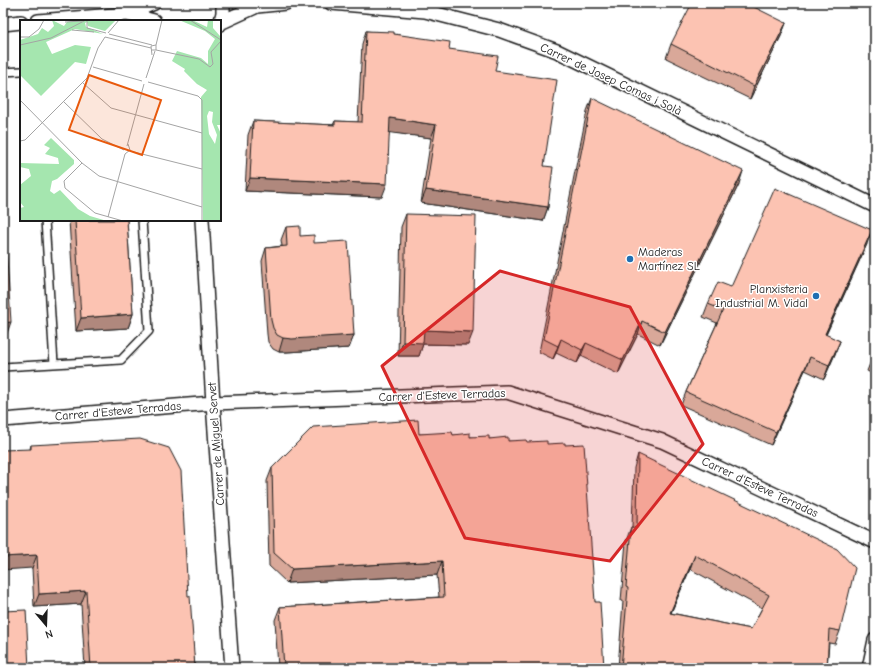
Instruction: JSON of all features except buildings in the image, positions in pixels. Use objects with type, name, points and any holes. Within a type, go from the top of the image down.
[{"type":"street","points":[[51,20],[127,14],[156,3],[158,20]]},
{"type":"street","points":[[221,20],[223,3]]},
{"type":"street","points":[[221,23],[253,4],[286,3]]},
{"type":"street","name":"Carrer de Josep Comas i Solà","points":[[331,3],[425,11],[499,30],[550,49],[875,206]]},
{"type":"street","points":[[127,14],[150,20]]},
{"type":"street","points":[[3,24],[20,22]]},
{"type":"street","name":"Carrer de Miguel Servet","points":[[202,221],[213,403],[232,668]]},
{"type":"street","name":"Carrer d'Esteve Terradas","points":[[3,420],[213,403],[507,392],[662,441],[875,542]]},
{"type":"street","points":[[869,668],[875,640]]},
{"type":"lane","points":[[3,72],[20,71]]},
{"type":"lane","points":[[46,221],[54,364]]},
{"type":"lane","points":[[3,368],[121,360],[148,331],[142,221]]},
{"type":"highlighted area","points":[[500,271],[630,307],[703,444],[610,561],[465,538],[382,366]]},
{"type":"place","name":"Maderas Martínez SL","points":[[630,259]]},
{"type":"place","name":"Planxisteria Industrial M. Vidal","points":[[816,296]]}]
